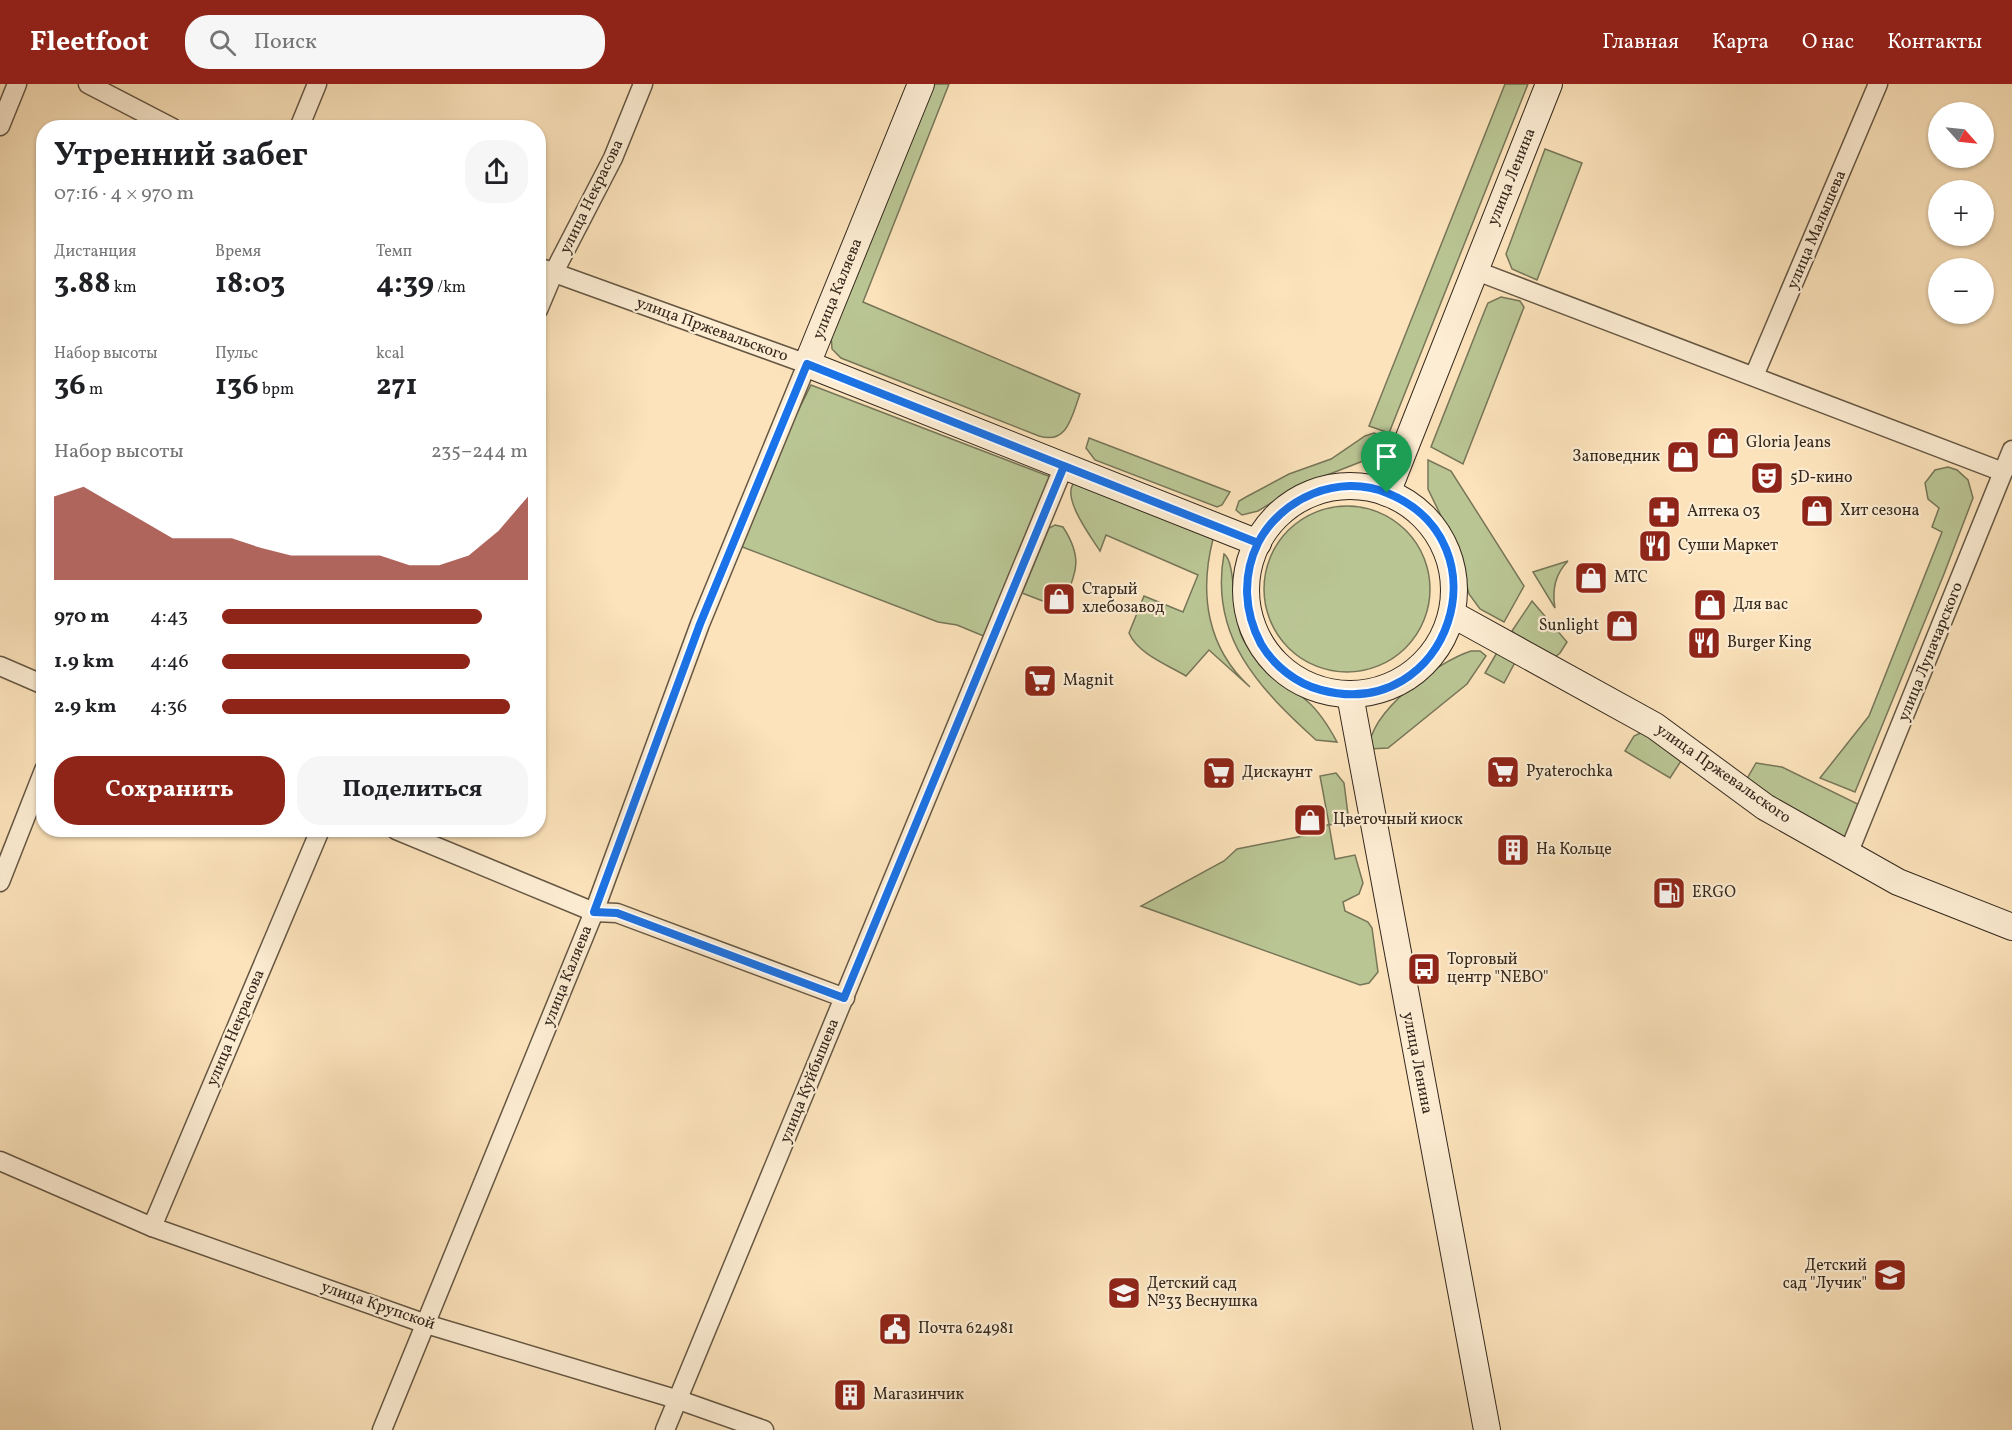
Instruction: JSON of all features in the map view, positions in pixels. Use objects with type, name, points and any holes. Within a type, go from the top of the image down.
[{"type":"street","points":[[0,126],[17,84]]},
{"type":"street","points":[[88,84],[158,120]]},
{"type":"street","points":[[302,120],[317,84]]},
{"type":"street","name":"улица Некрасова","points":[[546,270],[613,158],[643,84]]},
{"type":"street","name":"улица Каляева","points":[[382,1430],[594,912],[700,624],[921,84]]},
{"type":"street","name":"улица Ленина","points":[[1387,493],[1549,84]]},
{"type":"street","name":"улица Малышева","points":[[1754,376],[1878,84]]},
{"type":"street","name":"улица Пржевальского","points":[[546,270],[807,364],[1258,543]]},
{"type":"street","points":[[1470,280],[1754,376],[2003,472]]},
{"type":"street","name":"улица Луначарского","points":[[1848,854],[2012,450]]},
{"type":"street","name":"улица Куйбышева","points":[[665,1430],[1064,466]]},
{"type":"street","points":[[1348,486],[1387,493],[1412,507],[1425,518],[1444,546],[1454,579],[1452,614],[1438,646],[1415,672],[1384,689],[1350,694],[1332,693],[1300,682],[1274,661],[1263,648],[1255,633],[1247,600],[1249,567],[1258,543],[1272,522],[1284,510],[1314,493],[1348,486]]},
{"type":"street","name":"улица Пржевальского","points":[[1452,614],[1502,644],[1655,726],[1765,807],[1898,882],[2012,927]]},
{"type":"street","points":[[0,666],[36,682]]},
{"type":"street","name":"улица Ленина","points":[[1350,694],[1487,1430]]},
{"type":"street","points":[[0,882],[36,790]]},
{"type":"street","name":"улица Некрасова","points":[[152,1227],[317,837]]},
{"type":"street","points":[[413,837],[594,912],[617,913],[844,998]]},
{"type":"street","name":"улица Крупской","points":[[0,1161],[152,1227],[426,1324],[679,1400],[764,1430]]},
{"type":"green space","points":[[930,84],[949,84],[863,302],[1080,394],[1071,419],[1063,432],[1057,436],[1049,438],[1039,436],[841,358],[832,349],[831,335]]},
{"type":"green space","points":[[1505,84],[1528,84],[1389,433],[1369,426]]},
{"type":"green space","points":[[1545,149],[1582,163],[1537,280],[1512,269],[1506,254]]},
{"type":"green space","points":[[1501,297],[1520,301],[1524,307],[1463,464],[1431,447],[1488,303]]},
{"type":"green space","points":[[811,385],[1051,477],[986,637],[957,625],[938,622],[732,543]]},
{"type":"green space","points":[[1374,433],[1386,438],[1378,451],[1363,461],[1299,486],[1258,511],[1242,515],[1236,510],[1239,501],[1246,497],[1289,474],[1331,459],[1365,436]]},
{"type":"green space","points":[[1089,438],[1230,492],[1222,505],[1217,507],[1095,460],[1086,448]]},
{"type":"green space","points":[[1428,460],[1451,471],[1524,586],[1504,622],[1480,609],[1469,594],[1456,547],[1428,489]]},
{"type":"green space","points":[[1948,467],[1957,470],[1968,480],[1973,498],[1855,792],[1820,778],[1869,716],[1942,532],[1932,527],[1939,508],[1928,499],[1925,483],[1935,470]]},
{"type":"green space","points":[[1074,483],[1080,483],[1213,539],[1207,580],[1210,619],[1224,655],[1235,672],[1250,687],[1209,650],[1186,676],[1139,647],[1129,633],[1144,596],[1183,612],[1198,575],[1106,535],[1100,551],[1074,507],[1071,489]]},
{"type":"green space","points":[[1347,506],[1363,507],[1379,512],[1406,530],[1424,557],[1429,573],[1429,605],[1424,621],[1406,648],[1379,666],[1363,671],[1347,672],[1331,671],[1315,666],[1288,648],[1270,621],[1265,605],[1264,589],[1265,573],[1270,557],[1288,530],[1315,512],[1331,507]]},
{"type":"green space","points":[[1055,525],[1063,527],[1070,539],[1076,559],[1074,576],[1061,608],[1022,593],[1049,528]]},
{"type":"green space","points":[[1224,554],[1231,568],[1237,620],[1244,641],[1265,667],[1316,710],[1337,742],[1316,740],[1275,701],[1243,659],[1231,636],[1224,611],[1221,584]]},
{"type":"green space","points":[[1568,561],[1560,571],[1556,583],[1555,608],[1533,572]]},
{"type":"green space","points":[[1532,601],[1567,642],[1560,653],[1544,666],[1512,631]]},
{"type":"green space","points":[[1502,644],[1520,653],[1504,683],[1485,673]]},
{"type":"green space","points":[[1471,651],[1480,651],[1486,656],[1467,684],[1388,748],[1369,749],[1372,734],[1393,704],[1424,677]]},
{"type":"green space","points":[[1655,726],[1688,750],[1670,778],[1625,751],[1634,736]]},
{"type":"green space","points":[[1756,763],[1782,767],[1868,809],[1848,854],[1741,789]]},
{"type":"green space","points":[[1336,773],[1344,783],[1349,822],[1329,825],[1335,859],[1355,855],[1363,883],[1359,894],[1343,902],[1345,911],[1368,922],[1372,928],[1378,972],[1369,983],[1360,985],[1141,906],[1224,861],[1237,849],[1313,834],[1329,824],[1320,776]]},
{"type":"place","name":"Gloria Jeans","points":[[1723,443]]},
{"type":"place","name":"Заповедник","points":[[1683,457]]},
{"type":"place","name":"5D-кино","points":[[1767,478]]},
{"type":"place","name":"Хит сезона","points":[[1817,511]]},
{"type":"place","name":"Аптека 03","points":[[1664,512]]},
{"type":"place","name":"Суши Маркет","points":[[1655,546]]},
{"type":"place","name":"МТС","points":[[1591,578]]},
{"type":"place","name":"Старый хлебозавод","points":[[1059,599]]},
{"type":"place","name":"Для вас","points":[[1710,605]]},
{"type":"place","name":"Sunlight","points":[[1622,626]]},
{"type":"place","name":"Burger King","points":[[1704,643]]},
{"type":"place","name":"Magnit","points":[[1040,681]]},
{"type":"place","name":"Pyaterochka","points":[[1503,772]]},
{"type":"place","name":"Дискаунт","points":[[1219,773]]},
{"type":"place","name":"Цветочный киоск","points":[[1310,820]]},
{"type":"place","name":"На Кольце","points":[[1513,850]]},
{"type":"place","name":"ERGO","points":[[1669,893]]},
{"type":"place","name":"Торговый центр \"NEBO\"","points":[[1424,969]]},
{"type":"place","name":"Детский сад \"Лучик\"","points":[[1890,1275]]},
{"type":"place","name":"Детский сад №33 Веснушка","points":[[1124,1293]]},
{"type":"place","name":"Почта 624981","points":[[895,1329]]},
{"type":"place","name":"Магазинчик","points":[[850,1395]]},
{"type":"route","points":[[1387,493],[1365,487],[1348,486],[1314,493],[1284,510],[1272,522],[1258,543],[1064,466],[885,896],[844,998],[617,913],[594,912],[700,624],[807,364],[1142,497],[1258,543],[1249,567],[1247,583],[1247,600],[1255,633],[1263,648],[1286,672],[1300,682],[1332,693],[1367,693],[1400,682],[1428,660],[1446,631],[1452,614],[1454,579],[1450,562],[1436,531],[1412,507],[1387,493]]}]
